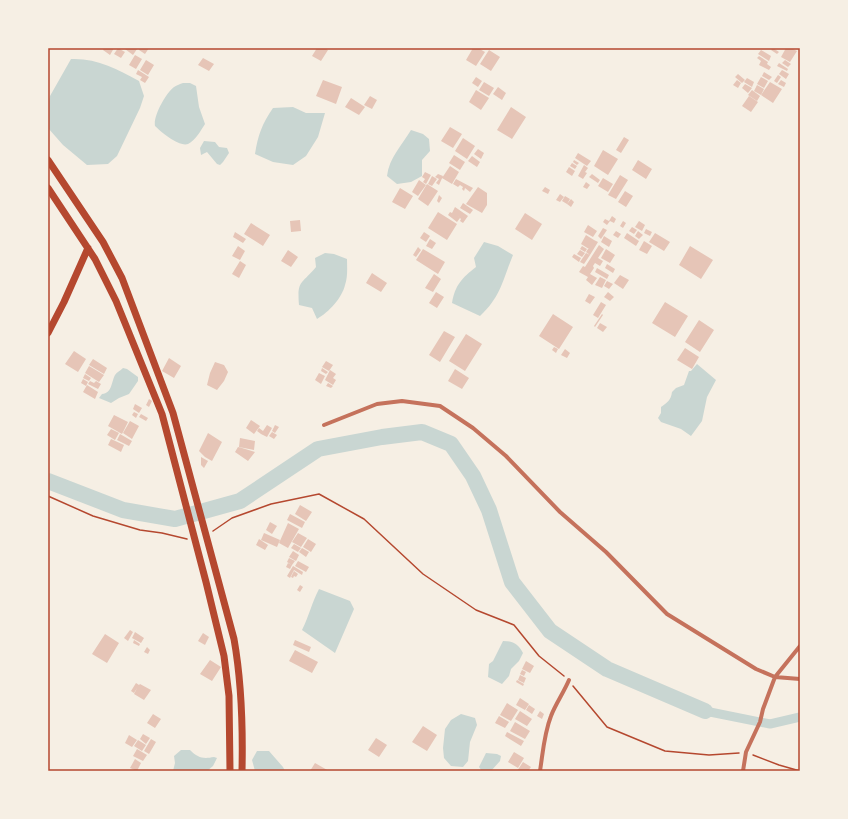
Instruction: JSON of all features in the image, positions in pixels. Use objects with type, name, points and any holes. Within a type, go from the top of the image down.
[{"type":"main road","points":[[48,160],[102,242],[122,278],[173,413],[234,639],[240,671],[242,771]]},
{"type":"main road","points":[[48,188],[88,248],[116,301],[162,414],[224,656],[229,696],[230,771]]},
{"type":"main road","points":[[48,334],[88,248]]},
{"type":"street","points":[[324,425],[377,404],[402,401],[440,406],[473,428],[506,456],[560,512],[606,552],[666,614],[756,669],[775,677],[800,680]]},
{"type":"street","points":[[743,771],[746,752],[760,722],[763,709],[775,677],[800,646]]},
{"type":"street","points":[[540,771],[544,736],[569,680]]},
{"type":"path","points":[[205,535],[232,518],[271,504],[320,494],[364,519],[429,578],[476,610],[514,625],[539,656],[569,680],[607,727],[665,751],[709,755],[746,752],[779,765],[800,770]]},
{"type":"path","points":[[48,496],[93,516],[140,530],[162,533],[184,539],[193,535]]},
{"type":"shaded area","points":[[71,59],[98,62],[139,81],[144,96],[140,108],[117,156],[108,164],[87,165],[63,145],[48,128],[48,106],[50,96]]},
{"type":"shaded area","points":[[183,83],[190,83],[196,86],[199,107],[205,124],[198,135],[188,144],[175,141],[155,126],[158,111],[164,99],[174,87]]},
{"type":"shaded area","points":[[293,107],[306,113],[325,113],[318,137],[306,156],[293,165],[273,162],[255,154],[261,130],[273,108]]},
{"type":"shaded area","points":[[411,130],[423,134],[429,139],[430,151],[422,160],[422,176],[411,182],[397,184],[387,176],[388,169],[393,157]]},
{"type":"shaded area","points":[[204,141],[215,142],[219,147],[227,148],[229,153],[220,165],[217,164],[207,152],[201,155],[200,148]]},
{"type":"shaded area","points":[[484,242],[498,246],[513,255],[497,295],[493,302],[480,316],[452,303],[455,291],[460,282],[476,267],[474,258]]},
{"type":"shaded area","points":[[325,253],[334,254],[347,259],[347,279],[338,300],[326,313],[317,319],[312,308],[299,305],[299,291],[301,283],[316,267],[315,258]]},
{"type":"shaded area","points":[[697,364],[716,380],[707,397],[702,421],[691,436],[681,429],[661,422],[658,418],[661,413],[661,407],[668,401],[672,392],[676,388],[684,385],[689,371],[691,371]]},
{"type":"shaded area","points":[[123,368],[127,369],[138,377],[138,381],[129,394],[111,403],[99,398],[102,394],[108,392],[115,375]]},
{"type":"shaded area","points":[[319,589],[350,601],[354,609],[335,653],[302,630]]},
{"type":"shaded area","points":[[503,641],[515,644],[523,653],[519,661],[511,669],[509,676],[502,684],[488,677],[489,664],[493,661]]},
{"type":"shaded area","points":[[461,714],[475,718],[477,725],[470,742],[468,761],[463,767],[451,766],[444,758],[443,748],[445,729],[451,720]]},
{"type":"shaded area","points":[[181,750],[190,750],[201,757],[217,758],[213,766],[207,771],[173,771],[175,763],[174,756]]},
{"type":"shaded area","points":[[257,751],[269,751],[285,771],[255,771],[252,760]]},
{"type":"shaded area","points":[[486,753],[501,756],[500,761],[491,771],[482,771],[479,767]]},
{"type":"building","points":[[104,48],[114,48],[110,55],[103,50]]},
{"type":"building","points":[[118,48],[125,52],[121,58],[114,54]]},
{"type":"building","points":[[125,48],[136,48],[137,49],[133,55]]},
{"type":"building","points":[[140,48],[149,48],[145,54],[139,50]]},
{"type":"building","points":[[317,48],[325,48],[328,50],[321,61],[312,56]]},
{"type":"building","points":[[473,48],[478,48],[485,52],[476,66],[466,60]]},
{"type":"building","points":[[773,48],[779,52],[777,54],[771,50]]},
{"type":"building","points":[[786,48],[791,48],[797,51],[790,62],[781,57]]},
{"type":"building","points":[[489,50],[500,57],[491,71],[480,64]]},
{"type":"building","points":[[761,50],[771,56],[769,61],[758,54]]},
{"type":"building","points":[[135,55],[142,59],[136,69],[129,65]]},
{"type":"building","points":[[759,56],[768,62],[767,64],[771,67],[769,70],[759,65],[761,61],[757,58]]},
{"type":"building","points":[[203,58],[214,64],[209,71],[198,65]]},
{"type":"building","points":[[146,60],[154,65],[148,75],[140,70]]},
{"type":"building","points":[[785,60],[791,64],[788,67],[782,63]]},
{"type":"building","points":[[779,63],[788,69],[787,71],[777,66]]},
{"type":"building","points":[[138,70],[149,77],[145,83],[140,80],[142,77],[136,74]]},
{"type":"building","points":[[782,70],[789,74],[786,79],[779,74]]},
{"type":"building","points":[[764,72],[772,77],[769,80],[762,76]]},
{"type":"building","points":[[738,74],[745,80],[742,83],[735,77]]},
{"type":"building","points":[[778,75],[781,77],[777,83],[774,81]]},
{"type":"building","points":[[476,77],[482,81],[478,87],[472,83]]},
{"type":"building","points":[[761,77],[768,81],[764,88],[757,84]]},
{"type":"building","points":[[747,78],[754,82],[752,87],[744,82]]},
{"type":"building","points":[[323,80],[342,87],[336,104],[316,96]]},
{"type":"building","points":[[737,80],[741,83],[738,88],[733,85]]},
{"type":"building","points":[[781,80],[786,83],[784,87],[778,84]]},
{"type":"building","points":[[484,82],[494,88],[489,96],[479,90]]},
{"type":"building","points":[[770,82],[782,89],[773,103],[761,95]]},
{"type":"building","points":[[745,84],[752,88],[748,93],[742,88]]},
{"type":"building","points":[[757,85],[764,89],[761,95],[754,91]]},
{"type":"building","points":[[498,87],[506,93],[502,100],[493,94]]},
{"type":"building","points":[[476,90],[489,98],[481,110],[469,102]]},
{"type":"building","points":[[752,90],[760,96],[757,101],[748,95]]},
{"type":"building","points":[[370,96],[377,100],[372,109],[364,105]]},
{"type":"building","points":[[749,96],[758,102],[751,112],[742,106]]},
{"type":"building","points":[[351,98],[365,107],[359,115],[345,107]]},
{"type":"building","points":[[511,107],[526,117],[512,139],[497,130]]},
{"type":"building","points":[[450,127],[462,134],[453,148],[441,141]]},
{"type":"building","points":[[624,137],[629,140],[621,153],[616,150]]},
{"type":"building","points":[[463,138],[475,146],[467,159],[455,151]]},
{"type":"building","points":[[478,149],[484,153],[481,159],[474,154]]},
{"type":"building","points":[[603,150],[618,159],[608,175],[594,166]]},
{"type":"building","points":[[578,153],[591,161],[587,166],[575,158]]},
{"type":"building","points":[[454,155],[465,162],[460,170],[449,163]]},
{"type":"building","points":[[472,156],[480,162],[477,167],[468,161]]},
{"type":"building","points":[[574,160],[579,163],[577,165],[573,162]]},
{"type":"building","points":[[638,160],[652,169],[646,179],[632,170]]},
{"type":"building","points":[[572,163],[577,166],[575,169],[570,166]]},
{"type":"building","points":[[584,165],[588,168],[583,179],[578,176]]},
{"type":"building","points":[[450,166],[459,172],[452,184],[442,178]]},
{"type":"building","points":[[569,167],[575,171],[572,176],[566,172]]},
{"type":"building","points":[[425,172],[431,175],[426,184],[423,182],[425,179],[422,177]]},
{"type":"building","points":[[438,174],[443,176],[439,185],[436,183],[439,179],[435,177]]},
{"type":"building","points":[[592,174],[600,180],[598,183],[589,177]]},
{"type":"building","points":[[620,175],[628,180],[616,199],[608,195]]},
{"type":"building","points":[[432,176],[437,179],[432,186],[428,184]]},
{"type":"building","points":[[603,178],[613,184],[608,192],[598,186]]},
{"type":"building","points":[[456,179],[473,188],[470,192],[465,188],[464,191],[462,189],[463,187],[460,185],[458,187],[453,184]]},
{"type":"building","points":[[419,180],[426,185],[418,196],[412,192]]},
{"type":"building","points":[[586,182],[590,185],[587,189],[583,187]]},
{"type":"building","points":[[427,184],[438,191],[428,206],[418,199]]},
{"type":"building","points":[[478,187],[487,193],[487,205],[482,213],[466,204]]},
{"type":"building","points":[[545,187],[550,190],[548,194],[542,191]]},
{"type":"building","points":[[400,188],[413,196],[405,209],[392,202]]},
{"type":"building","points":[[625,191],[633,196],[626,207],[618,202]]},
{"type":"building","points":[[560,194],[564,197],[560,202],[556,200]]},
{"type":"building","points":[[439,195],[442,198],[439,203],[437,201]]},
{"type":"building","points":[[565,196],[570,199],[567,204],[562,201]]},
{"type":"building","points":[[571,199],[574,202],[571,207],[567,204]]},
{"type":"building","points":[[463,203],[473,210],[470,214],[460,208]]},
{"type":"building","points":[[455,207],[468,216],[463,223],[460,221],[460,218],[457,222],[448,215],[450,212],[452,213]]},
{"type":"building","points":[[438,212],[457,224],[447,240],[428,228]]},
{"type":"building","points":[[525,213],[542,224],[532,240],[515,229]]},
{"type":"building","points":[[612,216],[616,219],[614,223],[610,221],[607,225],[603,222],[605,219],[609,221]]},
{"type":"building","points":[[300,220],[301,231],[291,232],[290,221]]},
{"type":"building","points":[[623,221],[626,223],[623,228],[620,226]]},
{"type":"building","points":[[639,221],[645,225],[642,231],[635,227]]},
{"type":"building","points":[[251,223],[270,235],[263,246],[244,234]]},
{"type":"building","points":[[588,225],[597,231],[593,237],[584,232]]},
{"type":"building","points":[[632,227],[637,230],[634,234],[629,231]]},
{"type":"building","points":[[603,228],[607,230],[601,239],[598,236]]},
{"type":"building","points":[[646,229],[652,232],[650,236],[644,233]]},
{"type":"building","points":[[616,231],[621,234],[618,238],[613,235]]},
{"type":"building","points":[[638,231],[643,235],[639,239],[635,236]]},
{"type":"building","points":[[235,232],[246,239],[243,243],[233,237]]},
{"type":"building","points":[[424,232],[430,236],[426,242],[420,238]]},
{"type":"building","points":[[627,233],[639,241],[636,246],[624,238]]},
{"type":"building","points":[[655,233],[670,242],[664,251],[649,242]]},
{"type":"building","points":[[586,235],[594,240],[589,249],[581,244]]},
{"type":"building","points":[[604,236],[612,241],[609,247],[601,242]]},
{"type":"building","points":[[430,239],[436,243],[432,249],[426,246]]},
{"type":"building","points":[[594,240],[598,242],[590,255],[586,252]]},
{"type":"building","points":[[644,241],[652,246],[647,254],[639,250]]},
{"type":"building","points":[[599,245],[604,249],[598,258],[603,261],[600,266],[595,263],[593,266],[594,268],[590,274],[597,278],[592,285],[586,280],[588,277],[579,272],[583,266],[585,267]]},
{"type":"building","points":[[238,246],[245,251],[240,260],[232,256]]},
{"type":"building","points":[[582,246],[587,249],[585,252],[580,249]]},
{"type":"building","points":[[690,246],[713,260],[701,279],[679,265]]},
{"type":"building","points":[[418,247],[421,250],[416,257],[413,255]]},
{"type":"building","points":[[423,249],[445,262],[438,274],[416,260]]},
{"type":"building","points":[[606,249],[615,255],[610,263],[601,258]]},
{"type":"building","points":[[288,250],[298,257],[291,267],[281,261]]},
{"type":"building","points":[[580,250],[585,253],[582,257],[577,254]]},
{"type":"building","points":[[586,253],[590,255],[584,264],[580,262]]},
{"type":"building","points":[[574,254],[581,258],[579,262],[572,257]]},
{"type":"building","points":[[240,261],[246,265],[239,278],[232,274]]},
{"type":"building","points":[[607,264],[615,269],[613,273],[605,268]]},
{"type":"building","points":[[597,268],[609,275],[607,279],[595,272]]},
{"type":"building","points":[[372,273],[387,283],[381,292],[366,283]]},
{"type":"building","points":[[434,274],[441,279],[433,292],[425,288]]},
{"type":"building","points":[[620,275],[629,280],[623,289],[614,283]]},
{"type":"building","points":[[600,277],[606,280],[602,288],[595,285]]},
{"type":"building","points":[[607,281],[613,284],[609,289],[604,286]]},
{"type":"building","points":[[436,292],[444,297],[437,308],[429,303]]},
{"type":"building","points":[[608,292],[614,297],[610,301],[604,297]]},
{"type":"building","points":[[589,294],[595,297],[590,304],[585,301]]},
{"type":"building","points":[[601,302],[606,305],[598,318],[593,315]]},
{"type":"building","points":[[665,302],[688,316],[675,337],[652,323]]},
{"type":"building","points":[[553,314],[573,327],[559,349],[539,336]]},
{"type":"building","points":[[602,314],[603,315],[595,327],[594,326]]},
{"type":"building","points":[[699,320],[714,330],[700,352],[685,342]]},
{"type":"building","points":[[600,323],[607,327],[603,332],[597,328]]},
{"type":"building","points":[[444,331],[455,337],[440,362],[429,355]]},
{"type":"building","points":[[466,334],[482,344],[465,371],[449,361]]},
{"type":"building","points":[[554,347],[558,349],[556,353],[552,350]]},
{"type":"building","points":[[685,348],[699,357],[692,369],[677,360]]},
{"type":"building","points":[[565,349],[570,353],[567,358],[561,355]]},
{"type":"building","points":[[74,351],[86,359],[78,372],[65,364]]},
{"type":"building","points":[[169,358],[181,366],[174,378],[162,371]]},
{"type":"building","points":[[93,359],[107,368],[104,374],[89,365]]},
{"type":"building","points":[[326,361],[333,365],[329,371],[322,367]]},
{"type":"building","points":[[215,362],[224,365],[228,372],[224,381],[217,390],[207,385]]},
{"type":"building","points":[[89,366],[104,375],[99,382],[85,373]]},
{"type":"building","points":[[322,368],[328,372],[326,374],[321,371]]},
{"type":"building","points":[[455,369],[469,378],[462,389],[448,381]]},
{"type":"building","points":[[330,370],[336,374],[333,378],[336,380],[333,385],[325,380]]},
{"type":"building","points":[[319,373],[325,376],[321,384],[315,380]]},
{"type":"building","points":[[85,374],[91,378],[89,381],[83,378]]},
{"type":"building","points":[[83,379],[88,382],[86,386],[81,383]]},
{"type":"building","points":[[90,381],[94,383],[96,381],[101,384],[98,389],[88,384]]},
{"type":"building","points":[[328,383],[333,386],[331,388],[326,386]]},
{"type":"building","points":[[87,385],[98,392],[95,399],[83,392]]},
{"type":"building","points":[[149,399],[152,401],[149,407],[146,405]]},
{"type":"building","points":[[135,404],[142,408],[139,413],[133,409]]},
{"type":"building","points":[[134,412],[138,414],[136,418],[132,415]]},
{"type":"building","points":[[141,414],[148,418],[146,421],[139,417]]},
{"type":"building","points":[[114,415],[128,422],[122,434],[108,426]]},
{"type":"building","points":[[251,420],[260,426],[254,434],[246,428]]},
{"type":"building","points":[[130,421],[139,426],[132,439],[123,433]]},
{"type":"building","points":[[267,425],[272,428],[267,437],[261,434]]},
{"type":"building","points":[[275,425],[279,427],[275,433],[272,431]]},
{"type":"building","points":[[259,428],[263,431],[261,434],[257,431]]},
{"type":"building","points":[[111,429],[119,433],[115,440],[107,435]]},
{"type":"building","points":[[272,432],[277,435],[274,439],[269,436]]},
{"type":"building","points":[[208,433],[222,442],[212,461],[199,451]]},
{"type":"building","points":[[120,434],[132,441],[129,446],[117,440]]},
{"type":"building","points":[[240,438],[255,441],[254,450],[239,447]]},
{"type":"building","points":[[111,439],[124,445],[121,452],[108,445]]},
{"type":"building","points":[[238,447],[255,452],[248,461],[235,452]]},
{"type":"building","points":[[201,457],[208,461],[204,468],[201,465]]},
{"type":"building","points":[[300,505],[312,512],[306,521],[295,514]]},
{"type":"building","points":[[290,514],[305,522],[302,528],[287,520]]},
{"type":"building","points":[[270,522],[277,526],[272,534],[266,530]]},
{"type":"building","points":[[288,523],[299,529],[288,548],[279,543]]},
{"type":"building","points":[[264,533],[280,540],[277,547],[261,540]]},
{"type":"building","points":[[298,533],[307,538],[301,547],[292,542]]},
{"type":"building","points":[[259,539],[268,545],[265,550],[256,545]]},
{"type":"building","points":[[308,539],[316,544],[311,552],[303,547]]},
{"type":"building","points":[[294,544],[301,548],[298,552],[291,548]]},
{"type":"building","points":[[302,548],[309,552],[306,557],[299,552]]},
{"type":"building","points":[[293,551],[299,555],[296,561],[289,557]]},
{"type":"building","points":[[289,558],[295,561],[292,565],[287,562]]},
{"type":"building","points":[[298,561],[309,567],[306,572],[295,566]]},
{"type":"building","points":[[288,563],[292,565],[290,569],[286,567]]},
{"type":"building","points":[[293,566],[303,572],[302,575],[294,570],[290,578],[287,576]]},
{"type":"building","points":[[294,571],[298,574],[293,578],[291,577]]},
{"type":"building","points":[[300,585],[303,587],[300,592],[297,590]]},
{"type":"building","points":[[130,630],[133,632],[128,641],[124,638]]},
{"type":"building","points":[[135,632],[144,638],[141,643],[132,638]]},
{"type":"building","points":[[203,633],[209,637],[205,645],[198,641]]},
{"type":"building","points":[[105,634],[119,643],[107,663],[92,654]]},
{"type":"building","points":[[134,640],[140,644],[139,646],[133,643]]},
{"type":"building","points":[[295,640],[311,647],[309,652],[293,645]]},
{"type":"building","points":[[147,647],[150,650],[148,654],[144,652]]},
{"type":"building","points":[[295,650],[318,662],[312,673],[289,661]]},
{"type":"building","points":[[210,660],[221,667],[212,681],[200,674]]},
{"type":"building","points":[[526,661],[534,666],[530,673],[522,669]]},
{"type":"building","points":[[522,670],[526,672],[524,676],[520,674]]},
{"type":"building","points":[[520,675],[526,678],[524,683],[518,680]]},
{"type":"building","points":[[517,680],[524,684],[523,686],[516,682]]},
{"type":"building","points":[[136,683],[151,690],[144,700],[134,694],[137,688],[134,693],[131,691]]},
{"type":"building","points":[[520,698],[529,704],[525,710],[516,705]]},
{"type":"building","points":[[507,703],[518,710],[511,721],[500,715]]},
{"type":"building","points":[[529,705],[535,709],[532,714],[526,710]]},
{"type":"building","points":[[520,711],[532,719],[527,726],[515,719]]},
{"type":"building","points":[[540,711],[544,714],[542,719],[537,716]]},
{"type":"building","points":[[153,714],[161,719],[155,728],[147,723]]},
{"type":"building","points":[[499,716],[509,722],[505,728],[495,723]]},
{"type":"building","points":[[515,722],[530,731],[525,739],[510,731]]},
{"type":"building","points":[[423,726],[437,735],[427,751],[412,742]]},
{"type":"building","points":[[507,732],[524,741],[521,746],[505,736]]},
{"type":"building","points":[[143,734],[150,738],[146,744],[140,739]]},
{"type":"building","points":[[129,735],[137,740],[132,747],[125,743]]},
{"type":"building","points":[[376,738],[387,745],[379,757],[368,750]]},
{"type":"building","points":[[151,739],[156,742],[149,754],[144,751]]},
{"type":"building","points":[[138,740],[146,745],[142,751],[134,746]]},
{"type":"building","points":[[137,749],[147,755],[143,761],[133,756]]},
{"type":"building","points":[[514,752],[524,758],[518,768],[508,762]]},
{"type":"building","points":[[135,759],[141,763],[137,771],[130,768]]},
{"type":"building","points":[[523,762],[531,767],[528,771],[517,771]]},
{"type":"building","points":[[315,763],[329,771],[310,771]]},
{"type":"waterway","points":[[48,481],[123,510],[175,519],[240,501],[318,449],[382,437],[422,432],[451,444],[473,476],[489,510],[512,582],[550,631],[607,669],[705,711]]},
{"type":"waterway","points":[[705,711],[770,724],[800,717]]}]
